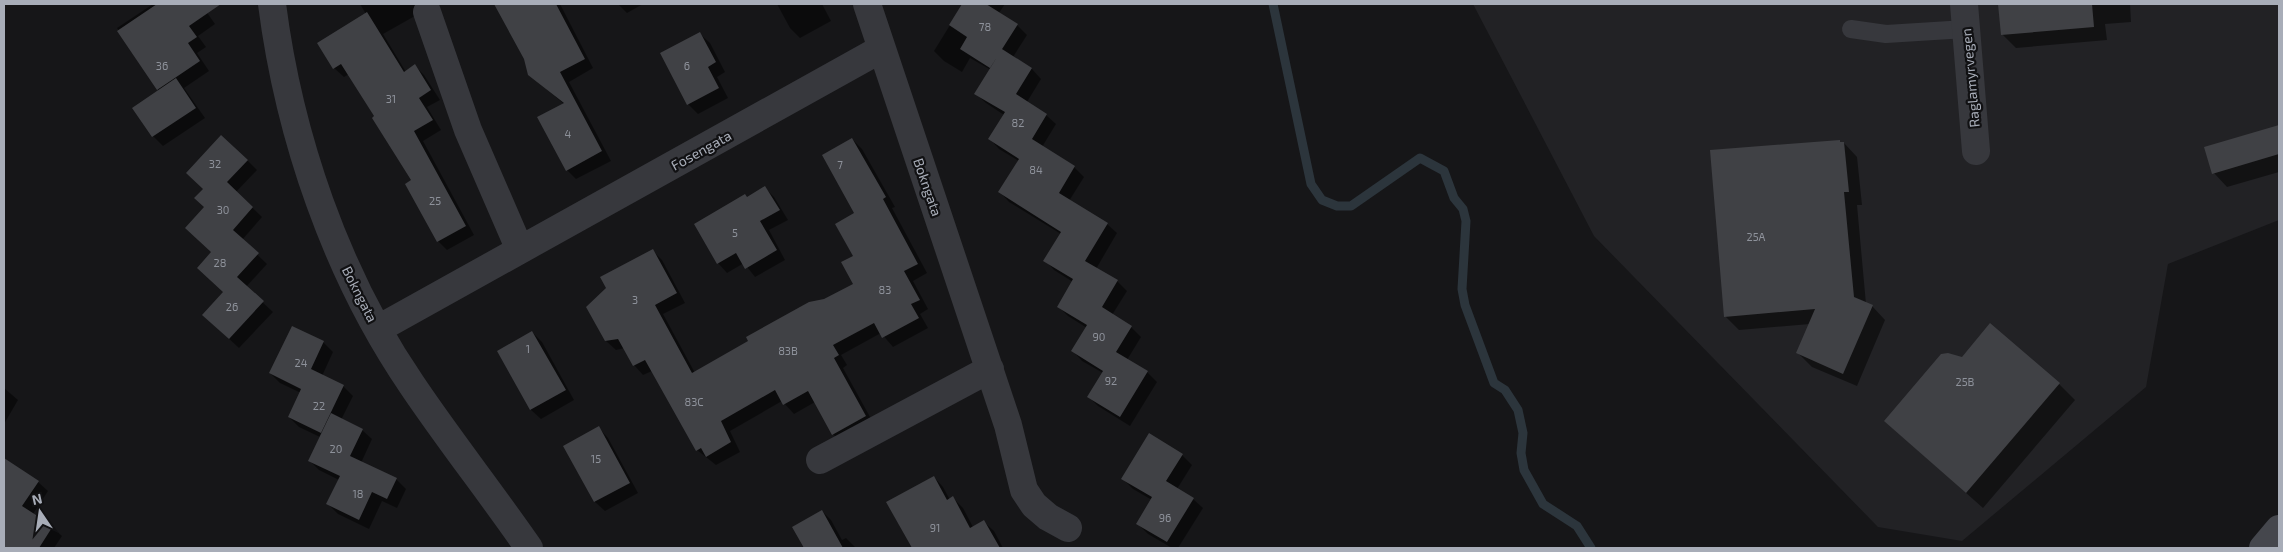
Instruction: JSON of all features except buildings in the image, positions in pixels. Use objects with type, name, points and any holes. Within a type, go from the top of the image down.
[{"type":"main road","points":[[2262,548],[2279,529]]},
{"type":"street","name":"Bokngata","points":[[272,4],[277,43],[307,167],[348,274],[411,384],[529,548]]},
{"type":"street","name":"Bokngata","points":[[867,4],[990,369],[1008,425],[1024,490],[1034,505],[1048,517],[1068,528]]},
{"type":"street","points":[[427,12],[468,130],[520,250]]},
{"type":"street","name":"Raglamyrvegen","points":[[1965,16],[1974,103],[1976,151]]},
{"type":"street","name":"Fosengata","points":[[378,329],[881,49]]},
{"type":"street","points":[[820,460],[990,369]]},
{"type":"lane","points":[[1851,29],[1886,34],[1965,16]]},
{"type":"shaded area","points":[[1473,4],[2279,4],[2279,220],[2168,264],[2146,387],[1962,541],[1878,527],[1594,236]]},
{"type":"waterway","points":[[1273,4],[1311,184],[1322,200],[1337,206],[1351,206],[1420,158],[1444,171],[1454,198],[1463,209],[1466,221],[1462,289],[1465,305],[1494,383],[1505,390],[1518,410],[1523,433],[1521,453],[1524,470],[1543,504],[1577,526],[1591,548]]}]
